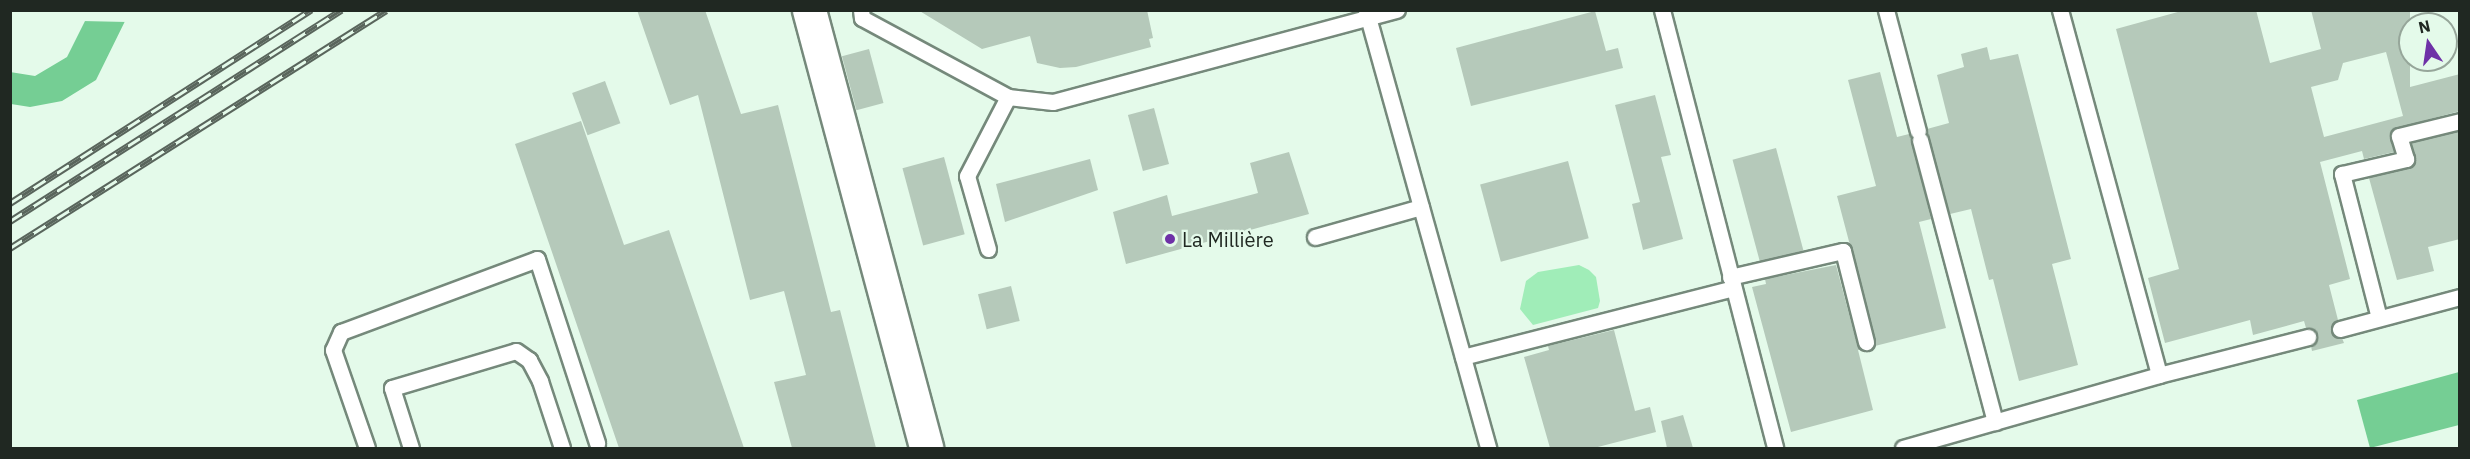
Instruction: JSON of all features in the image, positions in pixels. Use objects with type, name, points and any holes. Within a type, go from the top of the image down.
[{"type":"street","points":[[809,10],[926,448]]},
{"type":"lane","points":[[861,10],[862,18],[1008,97],[1053,102],[1367,14],[1397,10]]},
{"type":"lane","points":[[1662,10],[1775,448]]},
{"type":"lane","points":[[1886,10],[1995,422]]},
{"type":"lane","points":[[2060,10],[2159,375]]},
{"type":"lane","points":[[1367,14],[1488,448]]},
{"type":"lane","points":[[988,249],[967,176],[1008,97]]},
{"type":"lane","points":[[2379,318],[2342,174],[2406,159],[2399,136],[2460,121]]},
{"type":"lane","points":[[1315,237],[1421,207]]},
{"type":"lane","points":[[1463,357],[1843,251],[1866,342]]},
{"type":"lane","points":[[367,448],[333,350],[340,332],[537,259],[597,443]]},
{"type":"lane","points":[[2340,329],[2460,297]]},
{"type":"lane","points":[[1903,448],[2159,375],[2308,337]]},
{"type":"lane","points":[[411,448],[392,388],[516,351],[529,360],[540,381],[562,448]]},
{"type":"shaded area","points":[[90,11],[130,11],[96,80],[62,101],[30,107],[11,104],[10,72],[35,76],[67,57]]},
{"type":"shaded area","points":[[1579,265],[1596,277],[1600,301],[1598,308],[1533,325],[1520,309],[1526,281],[1538,272]]},
{"type":"shaded area","points":[[2459,372],[2459,425],[2370,448],[2357,400]]},
{"type":"pier","points":[[87,10],[133,10],[127,22],[82,21]]},
{"type":"building","points":[[637,10],[705,10],[741,114],[778,105],[831,312],[840,310],[876,448],[792,448],[774,382],[806,375],[784,291],[750,300],[698,95],[670,105]]},
{"type":"building","points":[[918,10],[1147,10],[1153,38],[1149,39],[1151,47],[1076,67],[1060,68],[1037,63],[1030,36],[982,49]]},
{"type":"building","points":[[2185,10],[2256,10],[2270,63],[2321,49],[2311,10],[2410,10],[2410,12],[2398,12],[2398,72],[2410,72],[2410,87],[2460,74],[2460,111],[2393,129],[2390,138],[2394,152],[2364,159],[2362,151],[2320,162],[2350,279],[2329,285],[2338,320],[2333,323],[2331,331],[2334,336],[2342,338],[2344,343],[2312,351],[2311,346],[2317,340],[2317,334],[2311,328],[2306,328],[2304,321],[2253,335],[2250,320],[2165,343],[2148,278],[2179,269],[2116,29]],"holes":[[[2386,52],[2403,116],[2324,137],[2311,87],[2338,80],[2343,63]]]},
{"type":"building","points":[[1595,11],[1606,51],[1618,48],[1623,68],[1471,106],[1456,48]]},
{"type":"building","points":[[1987,47],[1990,60],[2018,54],[2071,259],[2052,264],[2078,365],[2019,381],[1993,279],[1989,280],[1971,209],[1950,214],[1927,134],[1927,129],[1949,123],[1937,75],[1964,67],[1961,54]]},
{"type":"building","points":[[869,49],[883,103],[856,110],[842,56]]},
{"type":"building","points":[[1880,72],[1897,137],[1909,134],[1911,137],[1931,219],[1919,222],[1946,328],[1875,346],[1837,196],[1876,186],[1848,80]]},
{"type":"building","points":[[605,81],[620,123],[588,135],[572,93]]},
{"type":"building","points":[[1655,95],[1671,155],[1661,157],[1683,239],[1643,250],[1632,204],[1640,202],[1615,105]]},
{"type":"building","points":[[1154,108],[1169,164],[1143,171],[1128,115]]},
{"type":"building","points":[[581,121],[624,245],[669,230],[744,448],[619,448],[515,144]]},
{"type":"building","points":[[2460,131],[2460,239],[2428,247],[2434,271],[2397,280],[2369,178],[2412,166],[2415,157],[2411,143]]},
{"type":"building","points":[[1776,148],[1803,250],[1760,262],[1733,160]]},
{"type":"building","name":"La Millière","points":[[1289,152],[1309,214],[1126,264],[1113,212],[1167,195],[1172,216],[1258,193],[1250,163]]},
{"type":"building","points":[[944,157],[965,234],[923,245],[902,168]]},
{"type":"building","points":[[1090,159],[1098,190],[1005,222],[996,184]]},
{"type":"building","points":[[1568,161],[1589,238],[1501,262],[1480,185]]},
{"type":"building","points":[[1836,265],[1860,350],[1858,350],[1873,410],[1791,432],[1752,287],[1766,284],[1765,279]]},
{"type":"building","points":[[1011,286],[1020,321],[987,329],[978,294]]},
{"type":"building","points":[[1614,330],[1635,411],[1650,407],[1656,432],[1594,448],[1550,448],[1524,357],[1549,350],[1548,346]]},
{"type":"building","points":[[1683,415],[1693,448],[1667,448],[1661,421]]},
{"type":"railway","points":[[10,203],[311,10]]},
{"type":"railway","points":[[10,221],[341,10]]},
{"type":"railway","points":[[10,248],[386,10]]},
{"type":"place","name":"La Millière","points":[[1170,239]]}]
